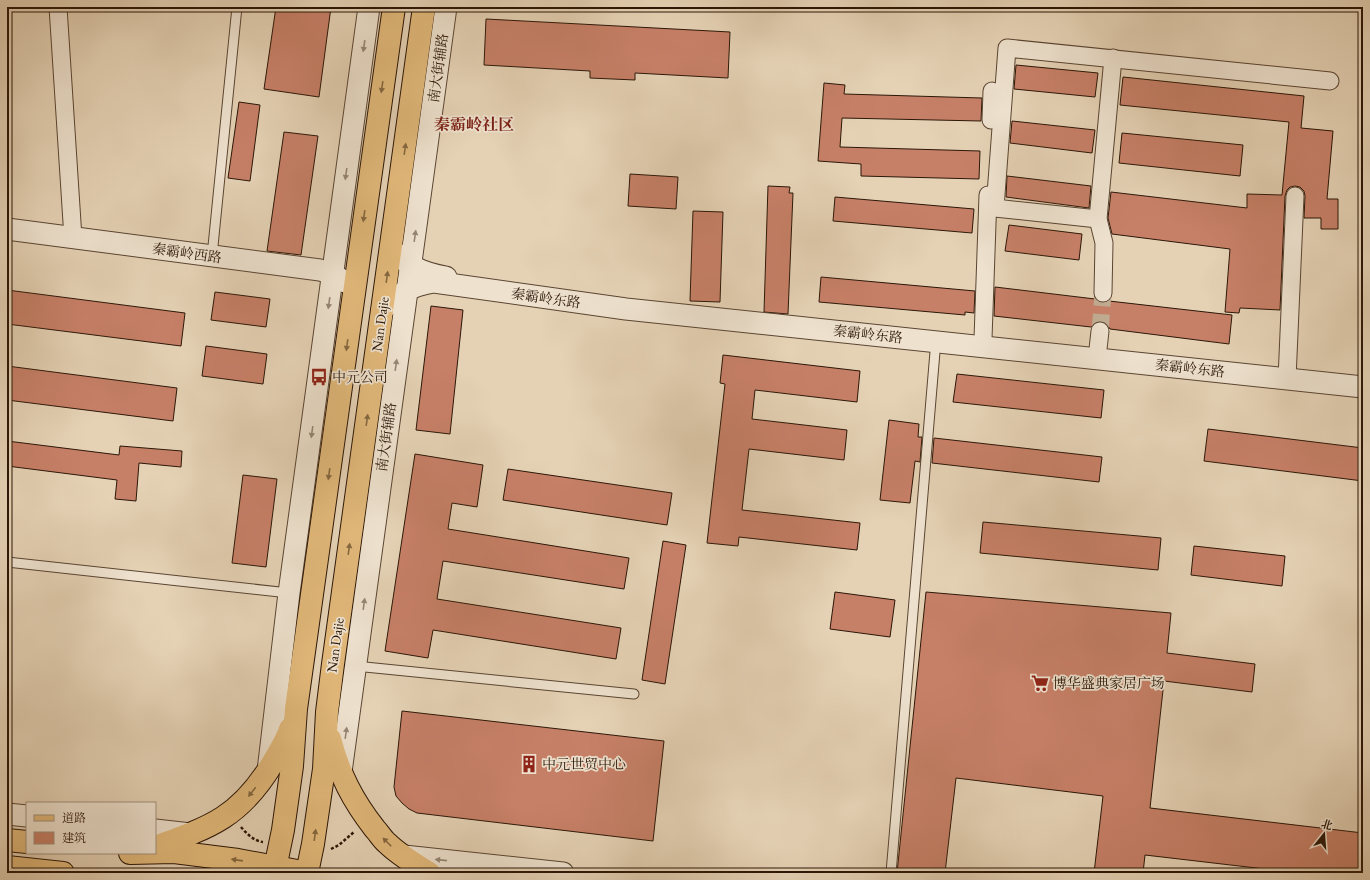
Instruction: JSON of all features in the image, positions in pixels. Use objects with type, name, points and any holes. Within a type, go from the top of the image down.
[{"type":"main road","name":"Nan Dajie","points":[[296,709],[394,7]]},
{"type":"main road","name":"Nan Dajie","points":[[327,712],[424,7]]},
{"type":"main road","points":[[156,846],[211,826],[230,814],[249,796],[268,771],[289,732],[296,709]]},
{"type":"main road","points":[[275,870],[292,766],[296,709]]},
{"type":"main road","points":[[327,712],[330,740],[351,795],[368,820],[387,843],[429,873]]},
{"type":"main road","points":[[156,852],[174,852],[238,860],[275,870],[307,873],[313,844],[324,769],[327,712]]},
{"type":"main road","points":[[7,840],[26,842]]},
{"type":"main road","points":[[7,867],[63,873]]},
{"type":"street","points":[[58,7],[73,234]]},
{"type":"street","points":[[268,771],[277,688],[369,7]]},
{"type":"street","name":"南大街辅路","points":[[341,772],[446,7]]},
{"type":"street","points":[[1098,219],[995,208],[1007,48],[1330,81]]},
{"type":"street","points":[[1103,293],[1104,243],[1098,219],[1113,58]]},
{"type":"street","points":[[984,343],[992,91]]},
{"type":"street","points":[[1287,375],[1295,196]]},
{"type":"street","name":"秦霸岭西路","points":[[7,222],[73,234],[212,253],[321,263],[334,269],[352,256],[360,247]]},
{"type":"street","name":"秦霸岭西路","points":[[7,229],[73,234]]},
{"type":"street","name":"秦霸岭东路","points":[[391,248],[410,266],[423,272],[435,275],[627,302],[936,338]]},
{"type":"street","points":[[334,269],[344,280],[353,298]]},
{"type":"street","name":"秦霸岭东路","points":[[382,310],[401,293],[422,284],[434,282],[626,309],[936,338],[1287,375],[1363,380]]},
{"type":"street","points":[[1098,355],[1100,331]]},
{"type":"street","name":"秦霸岭东路","points":[[1287,375],[1363,387]]},
{"type":"street","points":[[7,814],[26,816]]},
{"type":"street","points":[[156,830],[191,834]]},
{"type":"street","points":[[404,856],[563,873]]},
{"type":"lane","points":[[212,253],[237,7]]},
{"type":"lane","points":[[891,873],[936,338]]},
{"type":"lane","points":[[7,562],[290,593]]},
{"type":"lane","points":[[355,666],[634,694]]},
{"type":"building","points":[[276,7],[331,7],[319,97],[264,89]]},
{"type":"building","points":[[486,19],[730,32],[728,78],[635,73],[635,80],[590,78],[590,71],[484,65]]},
{"type":"building","points":[[1016,65],[1098,73],[1095,97],[1014,89]]},
{"type":"building","points":[[1123,77],[1304,96],[1301,128],[1333,131],[1327,199],[1338,199],[1338,229],[1321,229],[1321,218],[1304,218],[1304,191],[1300,187],[1295,186],[1290,187],[1287,190],[1285,196],[1280,310],[1240,308],[1239,313],[1225,312],[1230,249],[1112,234],[1108,218],[1111,192],[1247,208],[1247,194],[1282,195],[1289,122],[1120,105]]},
{"type":"building","points":[[824,83],[845,85],[844,94],[982,98],[981,121],[842,118],[840,147],[980,151],[979,179],[861,176],[861,164],[818,161]]},
{"type":"building","points":[[239,102],[260,105],[250,181],[228,178]]},
{"type":"building","points":[[1012,121],[1095,130],[1092,153],[1010,143]]},
{"type":"building","points":[[284,132],[318,136],[301,255],[267,251]]},
{"type":"building","points":[[1122,133],[1243,145],[1240,176],[1119,163]]},
{"type":"building","points":[[630,174],[678,177],[676,209],[628,206]]},
{"type":"building","points":[[1007,176],[1091,186],[1089,208],[1006,197]]},
{"type":"building","points":[[768,186],[790,187],[789,193],[793,193],[788,314],[764,312]]},
{"type":"building","points":[[835,197],[974,209],[972,233],[833,221]]},
{"type":"building","points":[[693,211],[723,212],[720,302],[690,301]]},
{"type":"building","points":[[1009,225],[1082,234],[1079,260],[1005,251]]},
{"type":"building","points":[[821,277],[975,291],[974,313],[965,312],[965,315],[819,302]]},
{"type":"building","points":[[995,287],[1095,299],[1102,303],[1109,301],[1232,315],[1229,344],[1110,329],[1106,323],[1101,321],[1096,322],[1091,327],[994,316]]},
{"type":"building","points":[[7,290],[185,313],[181,346],[7,324]]},
{"type":"building","points":[[215,292],[270,299],[266,327],[211,320]]},
{"type":"building","points":[[431,306],[463,310],[450,434],[416,430]]},
{"type":"building","points":[[206,346],[267,354],[263,384],[202,376]]},
{"type":"building","points":[[723,355],[860,371],[857,402],[755,390],[752,419],[847,430],[844,460],[749,449],[742,510],[860,523],[857,550],[739,537],[738,546],[707,543],[725,384],[720,383]]},
{"type":"building","points":[[7,366],[177,388],[173,421],[7,400]]},
{"type":"building","points":[[957,374],[1104,390],[1101,418],[953,402]]},
{"type":"building","points":[[889,420],[919,424],[918,437],[922,437],[920,462],[915,461],[910,503],[880,500]]},
{"type":"building","points":[[1208,429],[1363,448],[1363,481],[1204,461]]},
{"type":"building","points":[[934,438],[1102,457],[1099,482],[932,463]]},
{"type":"building","points":[[7,441],[119,455],[120,446],[182,451],[181,467],[139,463],[136,501],[115,499],[117,480],[7,466]]},
{"type":"building","points":[[415,454],[483,465],[477,507],[452,503],[448,529],[629,558],[624,589],[443,561],[437,599],[621,628],[616,659],[433,630],[428,658],[385,651]]},
{"type":"building","points":[[508,469],[672,493],[667,525],[503,500]]},
{"type":"building","points":[[243,475],[277,479],[266,567],[232,563]]},
{"type":"building","points":[[983,522],[1161,538],[1158,570],[980,553]]},
{"type":"building","points":[[663,541],[686,545],[665,684],[642,680]]},
{"type":"building","points":[[1194,546],[1285,556],[1282,586],[1191,575]]},
{"type":"building","points":[[835,592],[895,600],[890,637],[830,629]]},
{"type":"building","name":"博华盛典家居广场","points":[[926,592],[1171,613],[1167,653],[1255,664],[1252,692],[1164,681],[1150,808],[1363,833],[1363,873],[1299,873],[1145,855],[1143,873],[1094,873],[1103,796],[956,778],[945,873],[897,873]]},
{"type":"building","name":"中元世贸中心","points":[[402,711],[664,741],[653,841],[417,813],[409,809],[396,796],[394,787]]},
{"type":"tunnel","points":[[1100,331],[1103,293]]},
{"type":"place","name":"中元公司","points":[[319,377]]},
{"type":"place","name":"博华盛典家居广场","points":[[1040,683]]},
{"type":"place","name":"中元世贸中心","points":[[529,764]]},
{"type":"district","name":"秦霸岭社区","points":[[474,124]]}]
